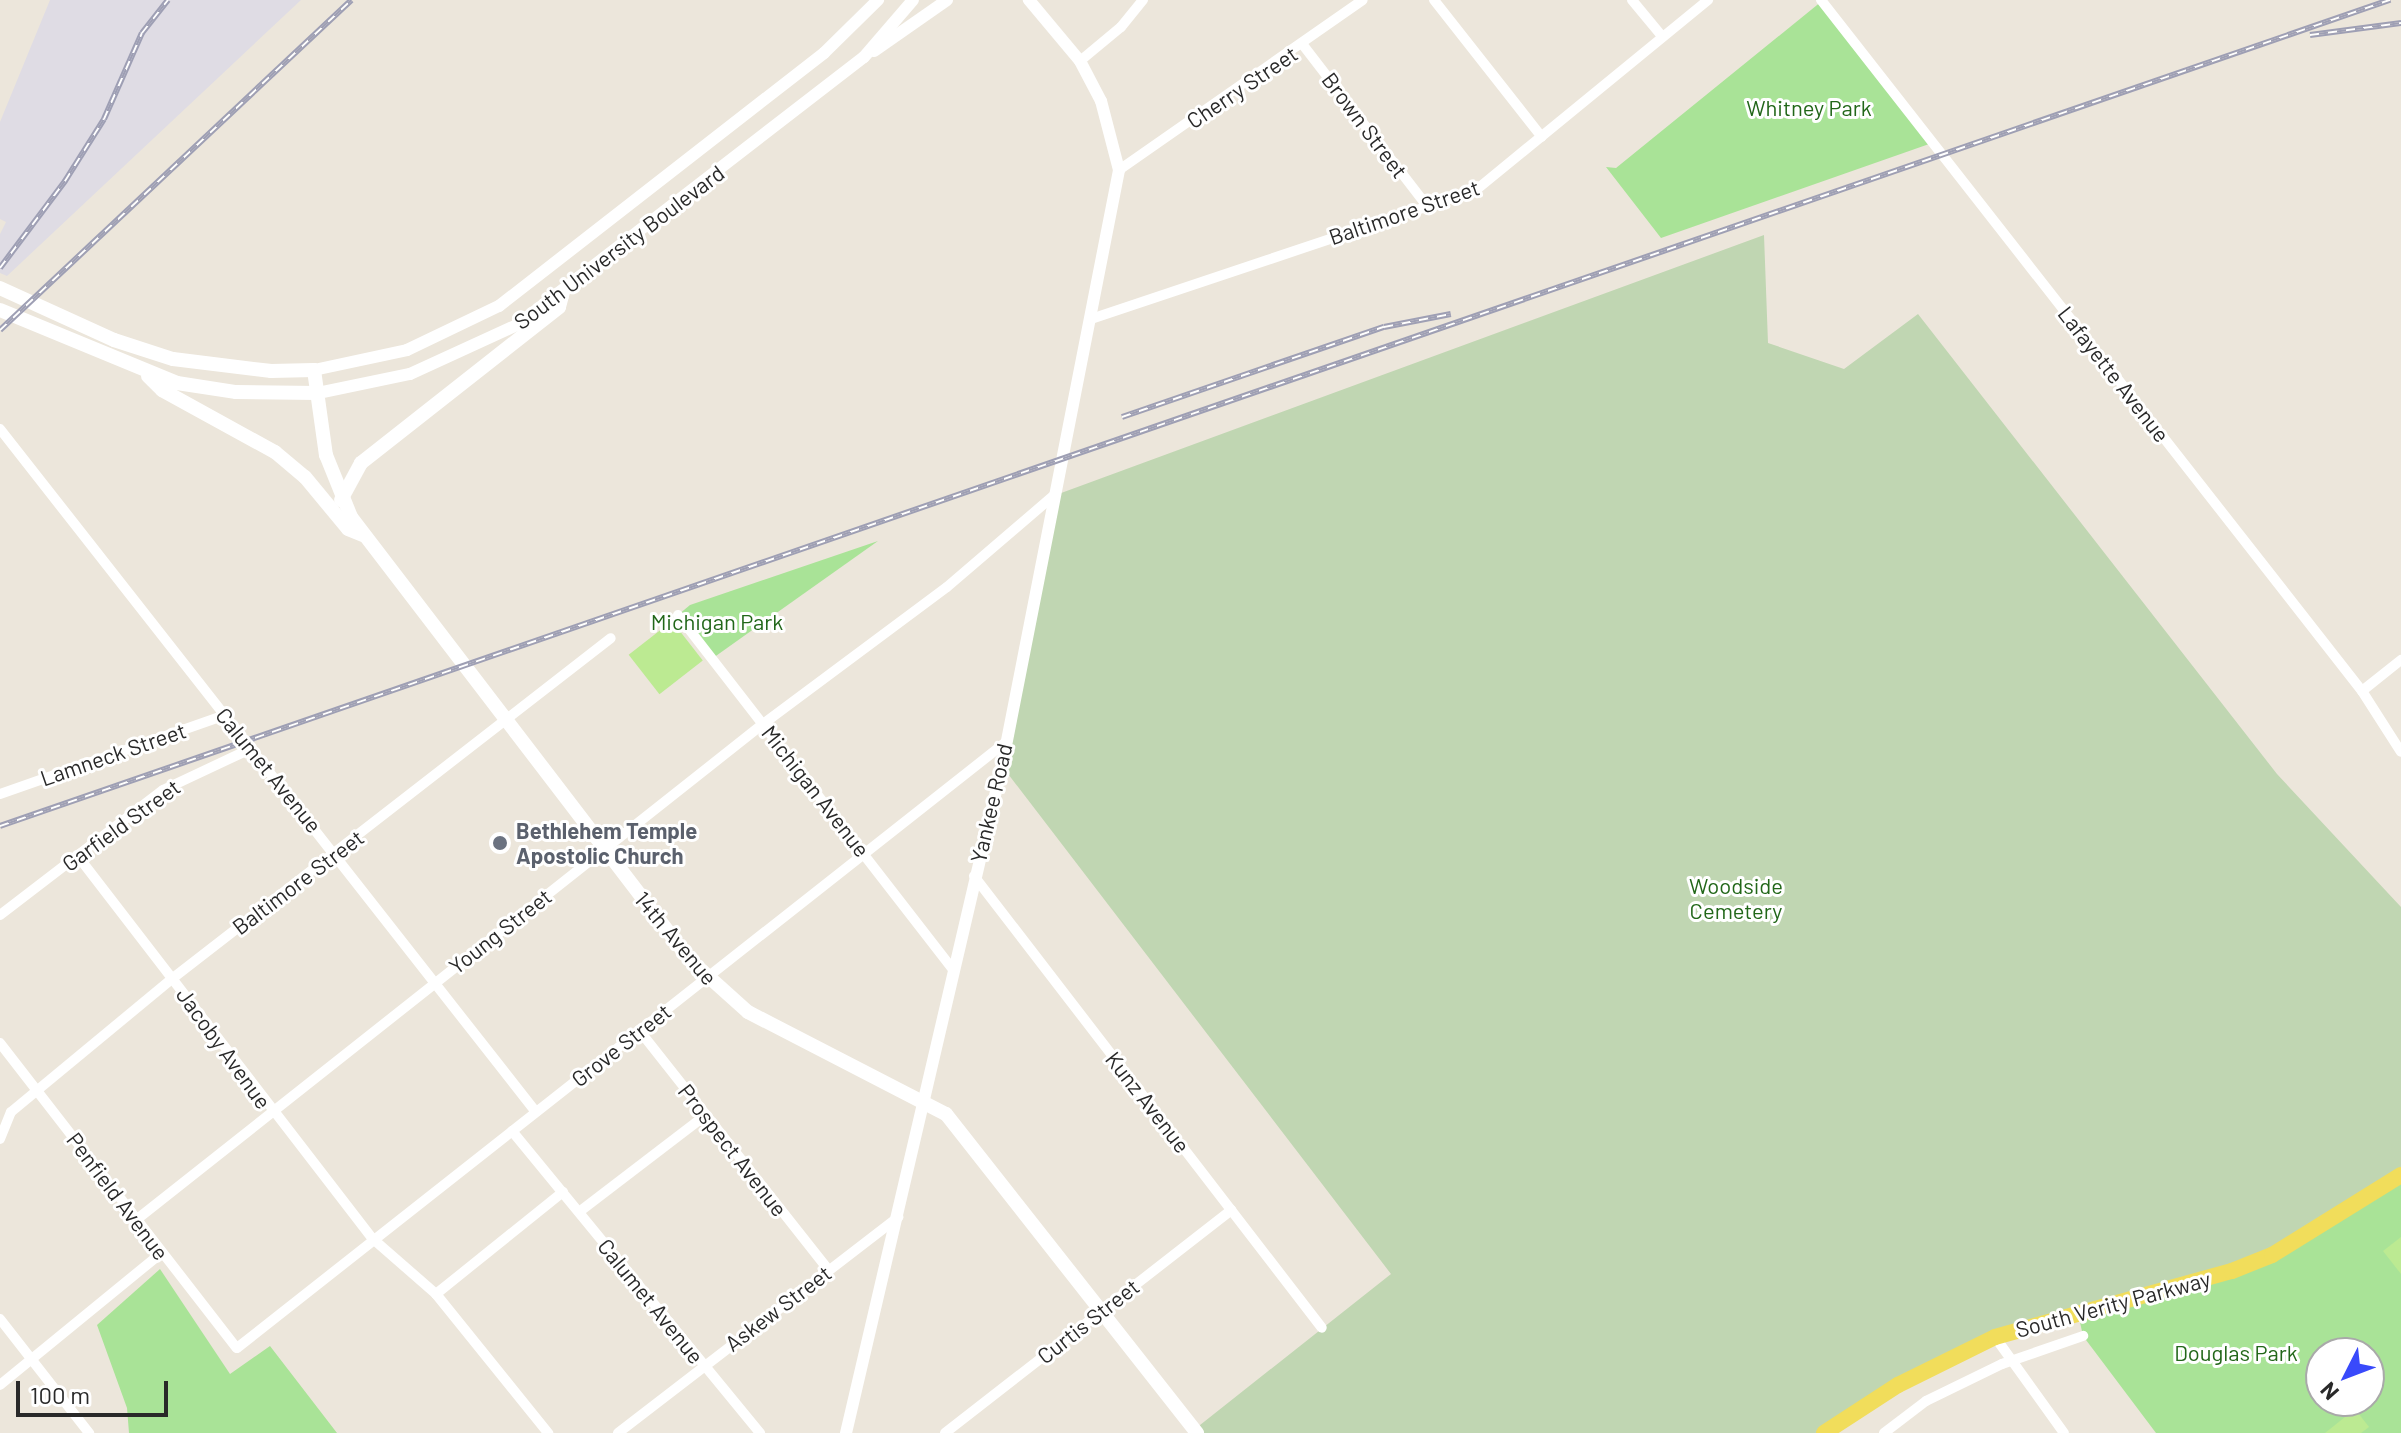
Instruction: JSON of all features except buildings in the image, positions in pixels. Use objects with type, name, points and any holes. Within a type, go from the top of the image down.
[{"type":"main road","name":"South University Boulevard","points":[[0,288],[58,316],[173,359],[248,369],[314,370]]},
{"type":"main road","points":[[341,500],[361,463],[559,307],[563,292]]},
{"type":"main road","name":"South University Boulevard","points":[[0,310],[145,373],[236,392],[318,393]]},
{"type":"main road","name":"14th Avenue","points":[[314,370],[326,455],[341,500],[604,851],[707,979],[769,1025],[925,1099],[946,1114],[987,1162],[1197,1433]]},
{"type":"main road","points":[[145,373],[162,390],[275,452],[305,477],[348,529],[365,536]]},
{"type":"main road","name":"South Verity Parkway","points":[[1824,1433],[1898,1385],[1995,1337],[2232,1271],[2316,1231],[2401,1175]]},
{"type":"street","name":"South University Boulevard","points":[[314,370],[407,350],[499,306],[824,53],[878,0]]},
{"type":"street","name":"South University Boulevard","points":[[318,393],[382,382],[437,364],[517,325],[864,57],[913,0]]},
{"type":"street","points":[[864,57],[947,0]]},
{"type":"street","points":[[1029,0],[1080,61],[1101,101],[1119,170]]},
{"type":"street","points":[[1080,61],[1121,27],[1143,0]]},
{"type":"street","name":"Cherry Street","points":[[1119,170],[1303,45],[1363,0]]},
{"type":"street","points":[[1434,0],[1542,137]]},
{"type":"street","points":[[1632,0],[1661,35]]},
{"type":"street","name":"Baltimore Street","points":[[1094,318],[1476,190],[1661,35],[1708,0]]},
{"type":"street","name":"Lafayette Avenue","points":[[1821,0],[2362,691],[2401,752]]},
{"type":"street","name":"Brown Street","points":[[1303,45],[1426,205]]},
{"type":"street","name":"Yankee Road","points":[[846,1433],[901,1214],[953,969],[1006,742],[1053,496],[1094,318],[1119,170]]},
{"type":"street","name":"Calumet Avenue","points":[[0,429],[250,749],[336,853],[433,983],[536,1112]]},
{"type":"street","name":"Young Street","points":[[136,1220],[763,724],[947,587],[1053,496]]},
{"type":"street","name":"Michigan Avenue","points":[[678,615],[953,969]]},
{"type":"street","name":"Baltimore Street","points":[[0,1139],[11,1112],[173,978],[611,638]]},
{"type":"street","points":[[2362,691],[2401,660]]},
{"type":"street","name":"Lamneck Street","points":[[0,794],[225,715]]},
{"type":"street","name":"Grove Street","points":[[237,1348],[1006,742]]},
{"type":"street","name":"Garfield Street","points":[[0,915],[163,790],[250,749]]},
{"type":"street","name":"Jacoby Avenue","points":[[77,855],[273,1114],[373,1239],[436,1294],[548,1433]]},
{"type":"street","name":"Kunz Avenue","points":[[974,876],[1322,1328]]},
{"type":"street","name":"Prospect Avenue","points":[[639,1030],[828,1269]]},
{"type":"street","name":"Penfield Avenue","points":[[0,1043],[237,1348]]},
{"type":"street","points":[[579,1212],[706,1115]]},
{"type":"street","name":"Calumet Avenue","points":[[512,1131],[760,1433]]},
{"type":"street","points":[[436,1294],[563,1192]]},
{"type":"street","name":"Curtis Street","points":[[945,1433],[1231,1210]]},
{"type":"street","name":"Askew Street","points":[[618,1433],[901,1214]]},
{"type":"street","points":[[0,1385],[161,1253]]},
{"type":"street","points":[[0,1319],[89,1433]]},
{"type":"street","points":[[1884,1433],[1926,1401],[2010,1360],[2083,1336]]},
{"type":"street","points":[[1995,1337],[2064,1433]]},
{"type":"shaded area","points":[[50,0],[301,0],[7,276],[0,273],[0,234],[6,222],[0,219],[0,122]]},
{"type":"green space","name":"Whitney Park","points":[[1822,1],[1932,143],[1661,238],[1606,167],[1616,168]]},
{"type":"green space","name":"Woodside Cemetery","points":[[1764,235],[1768,343],[1844,369],[1918,314],[2277,774],[2401,907],[2401,1175],[2272,1255],[1994,1337],[1824,1433],[1197,1433],[1195,1429],[1391,1274],[1002,766],[1053,496]]},
{"type":"green space","name":"Michigan Park","points":[[878,541],[713,658],[678,615],[690,605]]},
{"type":"green space","points":[[672,621],[703,660],[659,694],[629,655]]},
{"type":"green space","name":"Douglas Park","points":[[2401,1175],[2401,1433],[2156,1433],[2083,1336],[2078,1313]]},
{"type":"green space","points":[[2401,1237],[2401,1274],[2383,1251]]},
{"type":"green space","points":[[160,1269],[230,1374],[270,1346],[337,1433],[129,1433],[127,1408],[97,1325]]},
{"type":"green space","points":[[2345,1417],[2361,1417],[2369,1427],[2361,1433],[2325,1433]]},
{"type":"railway","points":[[0,268],[65,181],[104,119],[142,33],[168,0]]},
{"type":"railway","points":[[0,330],[351,0]]},
{"type":"railway","points":[[0,826],[2390,0]]},
{"type":"railway","points":[[2310,35],[2401,23]]},
{"type":"railway","points":[[1122,417],[1384,327],[1451,314]]},
{"type":"place","name":"Bethlehem Temple Apostolic Church","points":[[500,843]]}]
